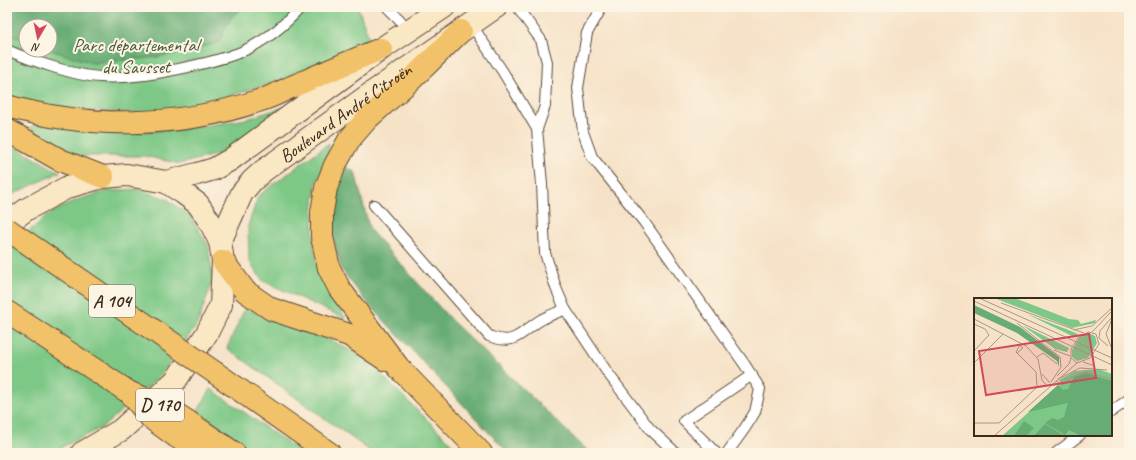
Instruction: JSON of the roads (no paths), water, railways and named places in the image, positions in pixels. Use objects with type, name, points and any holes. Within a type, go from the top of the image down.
[{"type":"highway","points":[[466,27],[414,77],[367,119],[349,140],[335,165],[326,188],[322,212],[322,237],[329,268],[339,288],[399,368],[481,453]]},
{"type":"highway","points":[[7,106],[57,117],[104,122],[147,122],[202,116],[258,101],[381,49]]},
{"type":"highway","points":[[7,130],[60,160],[103,177]]},
{"type":"highway","name":"A 104","points":[[7,228],[329,453]]},
{"type":"highway","points":[[221,251],[245,291],[271,309],[349,335],[399,368]]},
{"type":"highway","points":[[7,312],[130,393],[151,418],[182,429],[200,453]]},
{"type":"highway","name":"D 170","points":[[182,429],[234,453]]},
{"type":"main road","name":"Boulevard André Citroën","points":[[166,182],[197,174],[230,160],[381,49],[444,7]]},
{"type":"main road","name":"Boulevard André Citroën","points":[[82,453],[121,430],[176,380],[207,333],[221,305],[221,251],[242,193],[252,181],[263,171],[373,92],[496,7]]},
{"type":"main road","name":"Boulevard André Citroën","points":[[7,224],[27,209],[68,187],[103,177],[127,175],[166,182],[198,204],[210,222],[221,251]]},
{"type":"lane","points":[[7,50],[76,72],[99,77],[133,77],[206,63],[240,52],[264,39],[287,22],[301,7]]},
{"type":"lane","points":[[387,7],[400,20],[408,31]]},
{"type":"lane","points":[[517,7],[541,40],[546,62],[545,106],[537,129],[542,184],[545,253],[556,288],[565,309],[607,372],[650,429],[676,453]]},
{"type":"lane","points":[[602,7],[587,33],[578,88],[583,132],[592,156],[644,222],[752,375],[760,389],[755,412],[727,453]]},
{"type":"lane","points":[[466,27],[503,72],[537,129]]},
{"type":"lane","points":[[374,205],[489,336],[508,341],[516,338],[540,320],[565,309]]},
{"type":"lane","points":[[716,453],[684,421],[752,375]]},
{"type":"lane","points":[[1112,411],[1129,399]]},
{"type":"lane","points":[[1056,453],[1079,436]]},
{"type":"park label","name":"Parc départemental du Sausset","points":[[136,55]]}]
